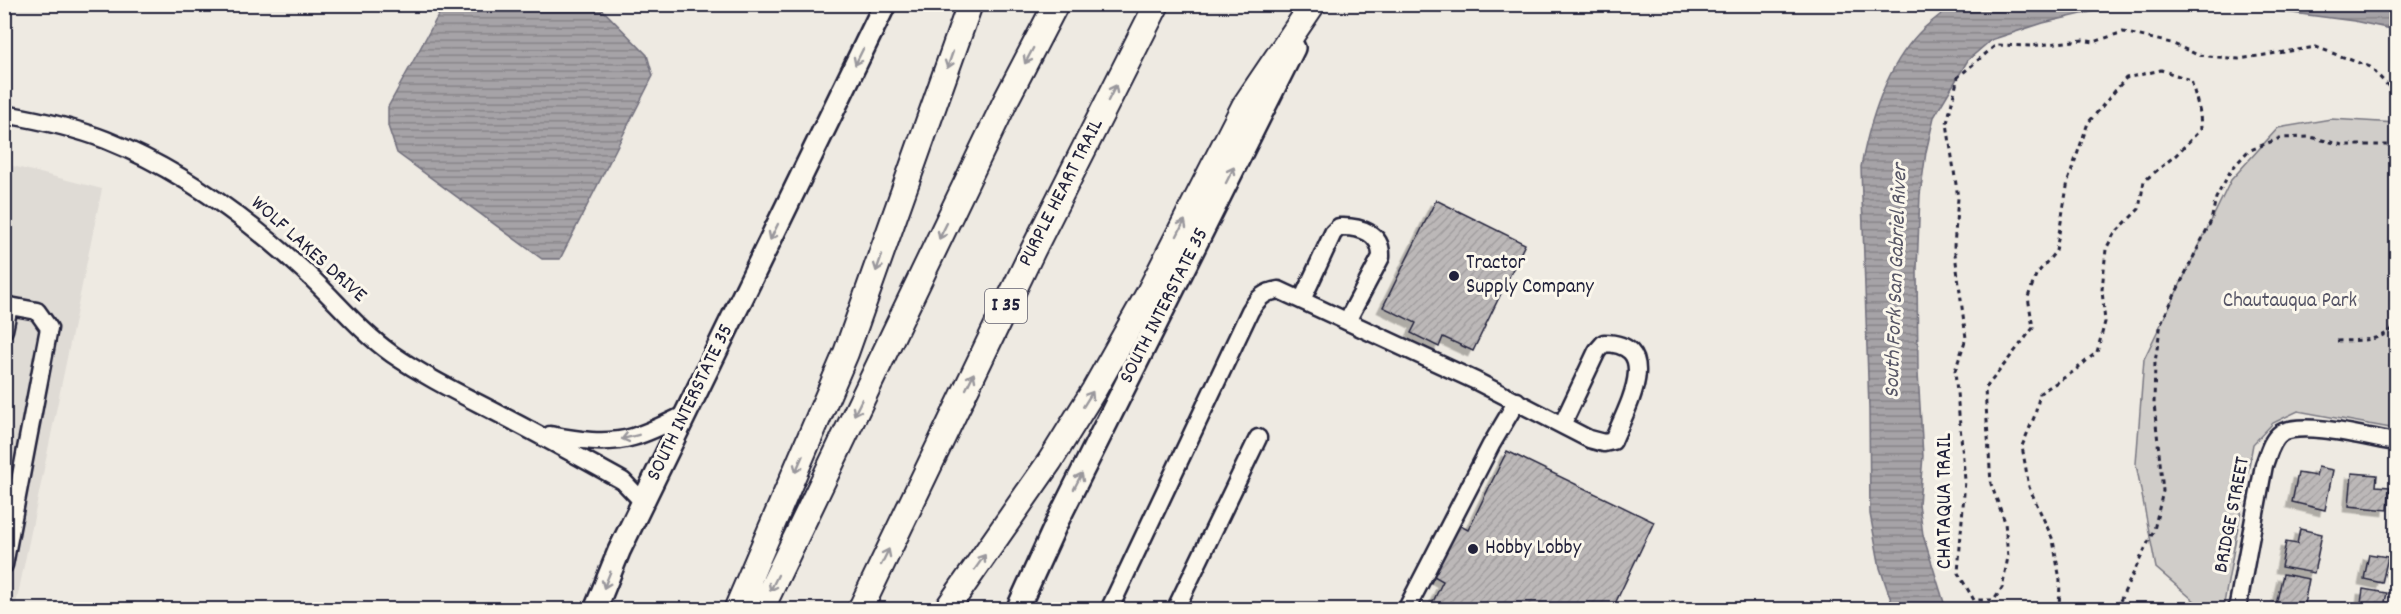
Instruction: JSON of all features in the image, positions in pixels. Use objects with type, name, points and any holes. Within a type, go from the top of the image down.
[{"type":"highway","points":[[736,609],[846,353],[970,4]]},
{"type":"highway","points":[[761,609],[1006,100],[1056,4]]},
{"type":"highway","name":"PURPLE HEART TRAIL","points":[[860,609],[1033,250],[1157,4]]},
{"type":"highway","points":[[946,609],[1050,461],[1094,390],[1147,296],[1244,106],[1314,4]]},
{"type":"main road","name":"SOUTH INTERSTATE 35","points":[[595,609],[619,551],[684,415],[885,4]]},
{"type":"main road","name":"SOUTH INTERSTATE 35","points":[[1017,609],[1058,520],[1314,4]]},
{"type":"main road","points":[[1002,609],[1058,520]]},
{"type":"street","name":"WOLF LAKES DRIVE","points":[[4,114],[48,121],[105,139],[157,163],[230,210],[272,242],[390,352],[429,378],[537,433],[623,481],[643,502]]},
{"type":"street","points":[[1302,300],[1333,233],[1339,227],[1363,229],[1374,236],[1381,249],[1381,257],[1347,321]]},
{"type":"street","points":[[1109,609],[1250,311],[1258,298],[1269,292],[1279,290],[1302,300],[1516,401],[1562,425],[1589,439],[1604,444],[1613,441],[1637,384],[1637,366],[1633,353],[1628,347],[1604,343],[1597,351],[1562,425]]},
{"type":"street","points":[[4,330],[7,305],[37,311],[50,328],[4,565]]},
{"type":"street","points":[[1406,609],[1516,401]]},
{"type":"street","name":"WOLF LAKES DRIVE","points":[[537,433],[584,441],[608,441],[632,438],[684,415]]},
{"type":"street","name":"BRIDGE STREET","points":[[2237,609],[2264,465],[2271,445],[2281,433],[2302,428],[2397,442]]},
{"type":"street","points":[[1185,609],[1177,606],[1258,438]]},
{"type":"path","name":"CHATAQUA TRAIL","points":[[2059,609],[2060,580],[2053,540],[2029,487],[2022,446],[2036,415],[2040,393],[2073,372],[2097,352],[2105,322],[2102,290],[2106,249],[2114,234],[2139,209],[2144,181],[2176,155],[2201,129],[2200,113],[2191,80],[2161,70],[2126,78],[2088,123],[2068,181],[2056,251],[2036,275],[2028,297],[2033,328],[2017,345],[1985,389],[1991,484],[2005,522],[2008,557],[2002,588],[1994,600],[1974,600],[1958,573],[1965,480],[1955,371],[1966,338],[1954,246],[1958,198],[1947,123],[1958,77],[1996,45],[2031,46],[2083,40],[2094,42],[2123,32],[2171,43],[2198,55],[2239,59],[2316,47],[2370,67],[2397,94]]},
{"type":"path","points":[[2120,609],[2120,601],[2154,530],[2163,491],[2154,404],[2161,323],[2211,221],[2216,198],[2231,170],[2248,151],[2280,138],[2310,137],[2343,145],[2397,145]]},
{"type":"path","points":[[2337,341],[2375,339],[2397,325]]},
{"type":"shaded area","points":[[5,164],[102,189],[15,609],[5,610]]},
{"type":"green space","name":"Chautauqua Park","points":[[2331,119],[2396,123],[2396,429],[2298,411],[2273,423],[2253,444],[2223,609],[2204,609],[2156,568],[2136,464],[2144,359],[2231,180],[2278,128]]},
{"type":"water","name":"South Fork San Gabriel River","points":[[1954,4],[2144,5],[2116,6],[2043,23],[1991,40],[1968,60],[1934,117],[1920,195],[1917,269],[1918,373],[1923,456],[1919,504],[1923,535],[1946,609],[1894,609],[1880,568],[1870,514],[1861,167],[1869,130],[1890,75],[1911,42],[1924,28]]},
{"type":"water","points":[[444,5],[598,5],[647,55],[653,76],[560,259],[542,259],[397,153],[388,126],[388,107]]},
{"type":"water","points":[[2230,5],[2396,5],[2396,30],[2354,21]]},
{"type":"building","name":"Tractor Supply Company","points":[[1436,200],[1525,244],[1473,351],[1443,337],[1439,347],[1411,333],[1416,323],[1383,307]]},
{"type":"building","points":[[1507,451],[1654,522],[1612,610],[1429,610],[1443,581],[1432,575],[1457,524],[1468,530]]},
{"type":"building","points":[[2318,467],[2333,470],[2325,510],[2292,502],[2298,473],[2316,476]]},
{"type":"building","points":[[2352,473],[2377,475],[2376,486],[2390,487],[2388,510],[2349,506]]},
{"type":"building","points":[[2300,529],[2322,534],[2314,573],[2281,567],[2286,542],[2297,544]]},
{"type":"building","points":[[2369,554],[2388,557],[2382,583],[2364,579]]},
{"type":"building","points":[[2283,574],[2309,579],[2303,610],[2275,609]]},
{"type":"building","points":[[2363,589],[2387,593],[2385,602],[2396,604],[2396,610],[2360,610]]},
{"type":"place","name":"Tractor Supply Company","points":[[1454,276]]},
{"type":"place","name":"Hobby Lobby","points":[[1473,549]]}]
